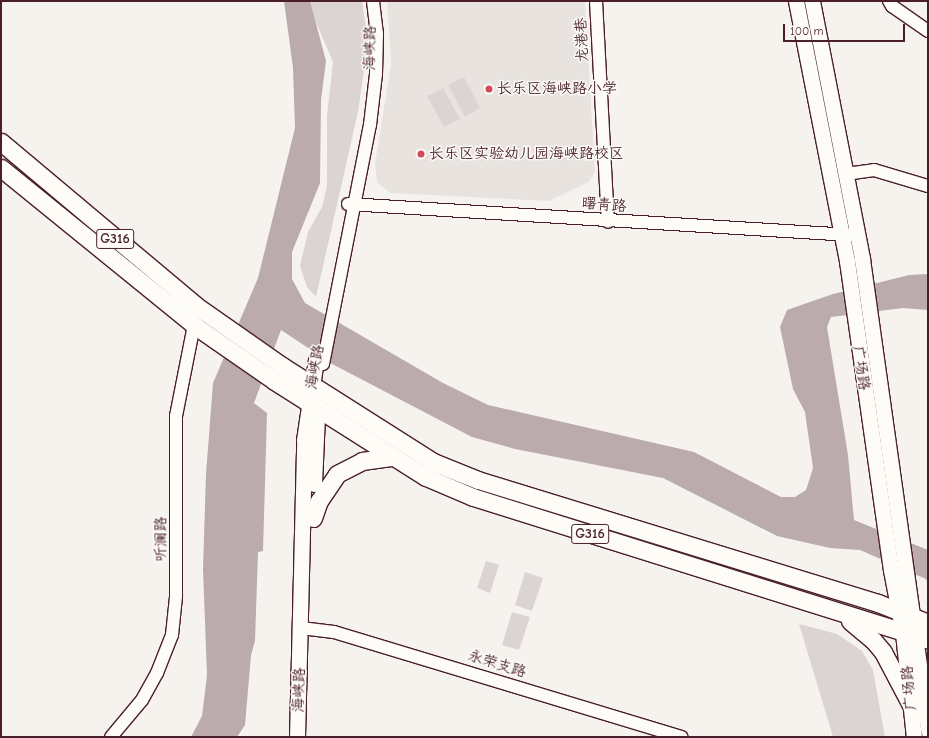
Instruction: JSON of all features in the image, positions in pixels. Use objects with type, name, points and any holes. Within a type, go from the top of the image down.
[{"type":"highway","name":"G316","points":[[1,142],[195,305],[233,330],[282,366],[412,451],[478,480],[914,617]]},
{"type":"highway","name":"G316","points":[[1,168],[194,325],[273,380],[391,457],[426,477],[473,497],[836,613],[916,637]]},
{"type":"highway","points":[[313,518],[319,501],[337,474],[362,461],[391,457]]},
{"type":"highway","points":[[836,613],[860,627],[873,640],[921,706]]},
{"type":"main road","name":"广场路","points":[[796,1],[842,234],[891,570],[914,617]]},
{"type":"main road","name":"广场路","points":[[812,1],[864,271],[899,524],[914,617],[921,706],[928,731]]},
{"type":"main road","name":"海峡路","points":[[306,737],[304,440],[313,406],[320,362]]},
{"type":"main road","name":"海峡路","points":[[297,737],[313,518],[313,406]]},
{"type":"main road","name":"广场路","points":[[914,737],[921,706]]},
{"type":"street","name":"海峡路","points":[[320,362],[351,204],[364,124],[371,65],[368,1]]},
{"type":"street","name":"海峡路","points":[[351,204],[370,125],[376,74],[377,34],[373,1]]},
{"type":"street","name":"龙港巷","points":[[596,1],[608,222]]},
{"type":"street","points":[[889,1],[892,6],[928,31]]},
{"type":"street","points":[[846,174],[874,170],[928,186]]},
{"type":"street","name":"曙青路","points":[[351,204],[608,222],[858,235]]},
{"type":"street","name":"听澜路","points":[[111,737],[142,700],[157,673],[172,635],[177,575],[176,416],[194,325]]},
{"type":"street","name":"永荣支路","points":[[306,628],[334,632],[682,737]]},
{"type":"shaded area","points":[[284,1],[310,1],[326,61],[321,100],[320,183],[292,252],[292,279],[305,303],[443,383],[488,405],[694,452],[781,497],[795,497],[806,490],[813,468],[805,412],[793,389],[780,327],[787,310],[833,294],[909,275],[928,274],[928,310],[903,308],[831,317],[827,327],[848,455],[854,520],[928,550],[928,583],[926,579],[860,550],[830,548],[777,536],[663,478],[515,449],[472,437],[334,365],[281,330],[254,403],[267,413],[263,551],[258,552],[255,641],[251,655],[245,725],[237,737],[191,737],[202,716],[207,675],[203,569],[206,474],[213,383],[258,278],[295,128],[293,68]]},
{"type":"shaded area","points":[[310,1],[362,1],[368,42],[358,112],[316,297],[307,287],[300,266],[308,232],[322,207],[327,186],[327,116],[333,62],[313,15]]},
{"type":"shaded area","name":"长乐区海峡路小学","points":[[387,1],[585,1],[595,172],[589,182],[549,201],[390,193],[377,182],[375,164],[391,64]]},
{"type":"shaded area","points":[[464,77],[480,108],[465,117],[448,85]]},
{"type":"shaded area","points":[[443,88],[460,119],[444,127],[427,96]]},
{"type":"shaded area","points":[[486,561],[499,565],[490,593],[477,588]]},
{"type":"shaded area","points":[[525,572],[543,578],[532,611],[515,605]]},
{"type":"shaded area","points":[[512,612],[530,617],[519,650],[502,645]]},
{"type":"shaded area","points":[[799,624],[837,634],[862,651],[873,670],[885,737],[833,737]]},
{"type":"place","name":"长乐区海峡路小学","points":[[489,89]]},
{"type":"place","name":"长乐区实验幼儿园海峡路校区","points":[[421,154]]}]
